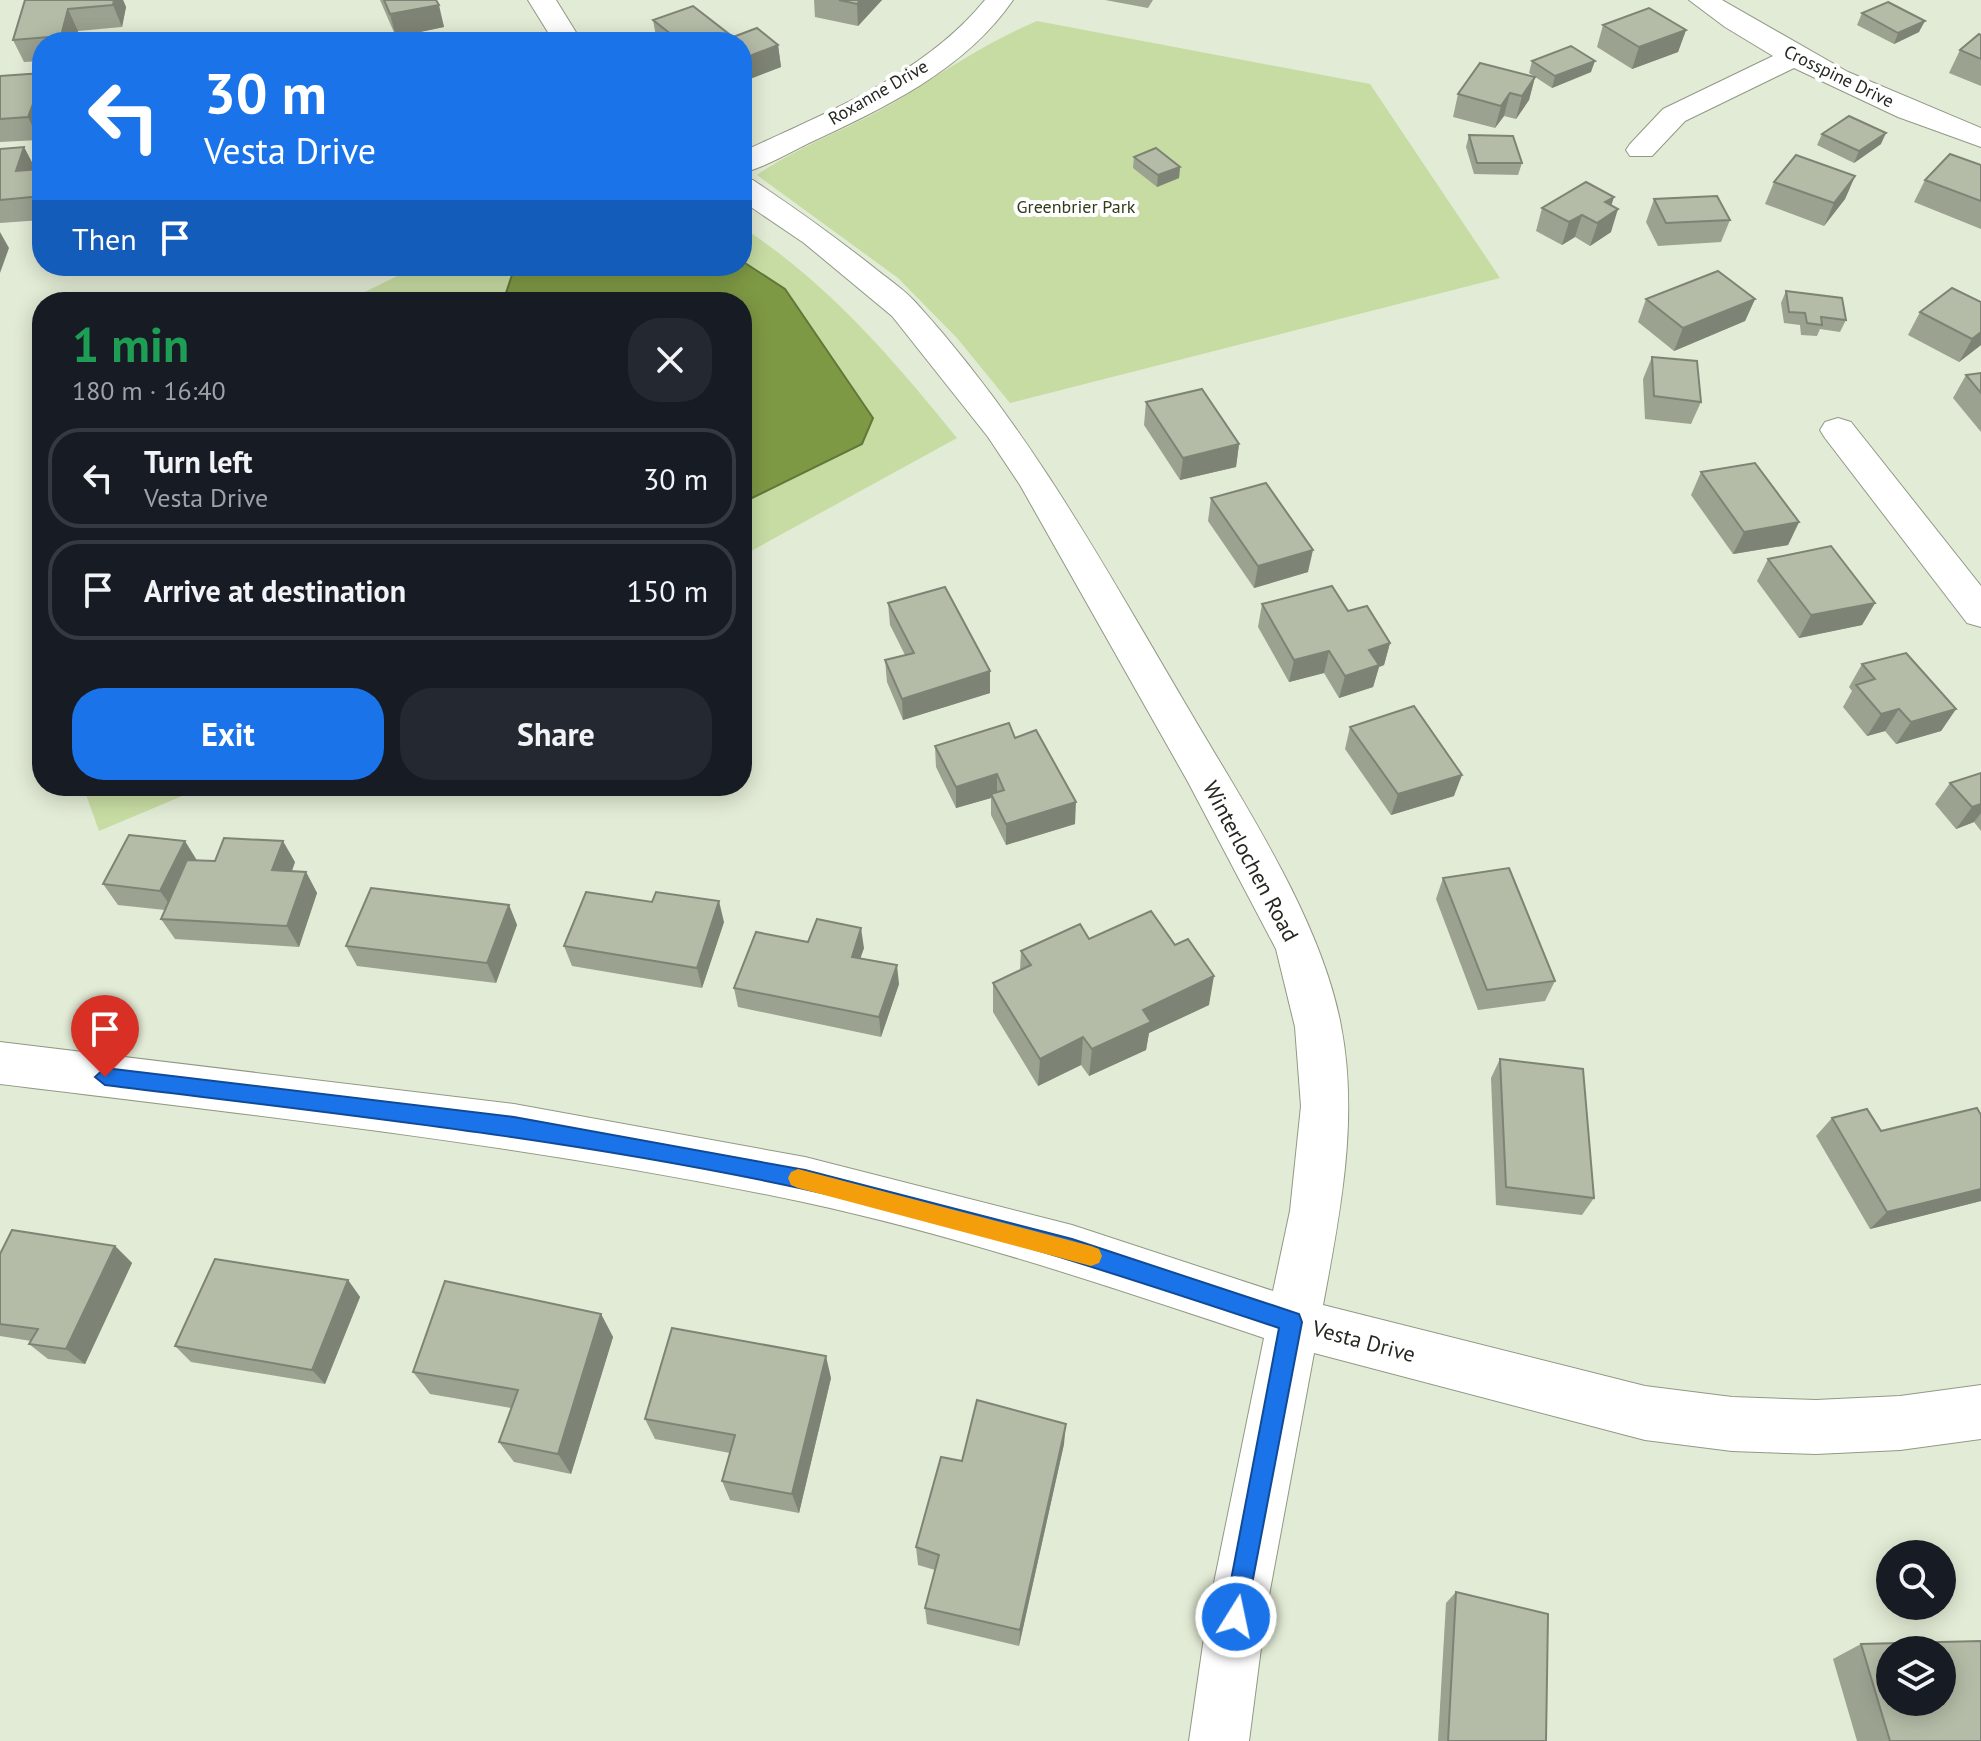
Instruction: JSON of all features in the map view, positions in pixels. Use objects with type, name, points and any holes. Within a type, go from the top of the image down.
[{"type":"street","points":[[542,0],[562,32]]},
{"type":"street","name":"Roxanne Drive","points":[[752,159],[859,106],[920,71],[958,43],[999,0]]},
{"type":"street","name":"Crosspine Drive","points":[[1703,0],[1795,56],[1899,106],[1981,138]]},
{"type":"street","points":[[1641,150],[1674,115],[1795,56]]},
{"type":"street","name":"Winterlochen Road","points":[[752,194],[815,236],[904,309],[1001,429],[1036,481],[1196,759],[1298,948],[1318,1027],[1325,1106],[1315,1211],[1236,1617],[1219,1741]]},
{"type":"street","points":[[1838,430],[1964,566],[1981,613]]},
{"type":"street","name":"Vesta Drive","points":[[0,1063],[514,1126],[760,1171],[1072,1249],[1291,1322],[1645,1413],[1732,1424],[1816,1427],[1900,1423],[1981,1412]]},
{"type":"green space","name":"Greenbrier Park","points":[[1037,21],[1370,84],[1500,278],[1010,403],[957,338],[898,278],[757,175],[885,108],[985,47]]},
{"type":"green space","points":[[752,234],[803,272],[858,324],[957,438],[752,551],[752,292],[365,292],[397,276],[752,276]]},
{"type":"green space","points":[[87,796],[182,796],[99,831]]},
{"type":"shaded area","points":[[752,268],[785,289],[873,418],[862,444],[752,498],[752,292],[506,292],[512,276],[752,276]]},
{"type":"building","points":[[25,0],[114,0],[113,5],[68,9],[62,32],[32,32],[32,38],[13,40]]},
{"type":"building","points":[[384,0],[436,0],[439,5],[390,14]]},
{"type":"building","points":[[839,0],[860,0],[857,4]]},
{"type":"building","points":[[1888,2],[1925,21],[1898,33],[1862,13]]},
{"type":"building","points":[[693,6],[727,32],[668,32],[653,20]]},
{"type":"building","points":[[1649,8],[1686,30],[1639,47],[1603,25]]},
{"type":"building","points":[[757,28],[778,45],[752,55],[752,32],[746,32]]},
{"type":"building","points":[[1981,35],[1981,59],[1960,50]]},
{"type":"building","points":[[1571,46],[1595,61],[1555,76],[1532,61]]},
{"type":"building","points":[[1480,63],[1535,77],[1522,96],[1510,93],[1501,106],[1458,94]]},
{"type":"building","points":[[32,74],[32,107],[28,117],[0,119],[0,76]]},
{"type":"building","points":[[1849,116],[1886,133],[1859,151],[1822,134]]},
{"type":"building","points":[[1469,135],[1513,136],[1522,163],[1477,163]]},
{"type":"building","points":[[24,147],[16,171],[32,170],[32,197],[0,200],[0,149]]},
{"type":"building","points":[[1156,148],[1180,167],[1158,175],[1134,157]]},
{"type":"building","points":[[1950,154],[1981,165],[1981,201],[1925,180]]},
{"type":"building","points":[[1796,155],[1855,176],[1834,203],[1774,182]]},
{"type":"building","points":[[1586,182],[1614,197],[1605,202],[1618,209],[1597,223],[1582,215],[1569,222],[1542,208]]},
{"type":"building","points":[[1717,196],[1730,220],[1666,223],[1654,199]]},
{"type":"building","points":[[1718,271],[1755,299],[1683,328],[1646,299]]},
{"type":"building","points":[[1952,288],[1981,302],[1981,332],[1972,339],[1920,312]]},
{"type":"building","points":[[1786,291],[1842,298],[1846,320],[1821,317],[1822,325],[1807,323],[1805,313],[1789,312]]},
{"type":"building","points":[[1652,357],[1697,361],[1701,402],[1654,396]]},
{"type":"building","points":[[1981,373],[1981,393],[1966,375]]},
{"type":"building","points":[[1202,389],[1239,444],[1183,458],[1146,402]]},
{"type":"building","points":[[1755,463],[1799,522],[1744,532],[1701,472]]},
{"type":"building","points":[[1266,483],[1313,550],[1258,566],[1211,498]]},
{"type":"building","points":[[1831,546],[1875,603],[1811,615],[1768,559]]},
{"type":"building","points":[[1332,586],[1348,611],[1367,606],[1390,643],[1369,650],[1379,665],[1345,676],[1329,651],[1294,660],[1262,604]]},
{"type":"building","points":[[945,587],[990,671],[902,699],[885,660],[914,653],[888,603]]},
{"type":"building","points":[[1906,653],[1956,709],[1911,722],[1899,709],[1881,714],[1856,685],[1875,679],[1862,664]]},
{"type":"building","points":[[1414,706],[1462,775],[1398,794],[1350,727]]},
{"type":"building","points":[[1009,723],[1015,738],[1036,730],[1076,802],[1006,824],[991,794],[1004,790],[997,774],[956,787],[935,746]]},
{"type":"building","points":[[1981,773],[1981,804],[1972,807],[1950,783]]},
{"type":"building","points":[[129,835],[185,841],[160,891],[103,884]]},
{"type":"building","points":[[224,838],[283,841],[272,870],[306,872],[287,926],[161,919],[187,860],[215,861]]},
{"type":"building","points":[[1509,868],[1555,981],[1487,990],[1443,878]]},
{"type":"building","points":[[371,888],[509,905],[487,963],[346,946]]},
{"type":"building","points":[[586,892],[652,902],[656,892],[719,901],[697,968],[564,946]]},
{"type":"building","points":[[1151,911],[1175,945],[1188,939],[1214,976],[1143,1010],[1151,1022],[1092,1049],[1083,1037],[1040,1059],[993,983],[1031,965],[1021,951],[1080,924],[1089,939]]},
{"type":"building","points":[[817,919],[861,928],[852,957],[897,965],[879,1017],[734,988],[756,932],[808,942]]},
{"type":"building","points":[[1500,1059],[1583,1069],[1594,1198],[1506,1187]]},
{"type":"building","points":[[1977,1108],[1981,1115],[1981,1189],[1887,1212],[1832,1118],[1867,1109],[1881,1131]]},
{"type":"building","points":[[12,1230],[115,1246],[66,1349],[29,1344],[38,1329],[0,1324],[0,1254]]},
{"type":"building","points":[[215,1259],[348,1280],[312,1370],[175,1346]]},
{"type":"building","points":[[445,1281],[601,1314],[558,1454],[499,1442],[518,1390],[413,1372]]},
{"type":"building","points":[[672,1328],[826,1356],[792,1494],[722,1481],[735,1435],[645,1419]]},
{"type":"building","points":[[977,1400],[1066,1424],[1020,1630],[925,1608],[939,1555],[916,1547],[941,1457],[962,1461]]},
{"type":"building","points":[[1456,1592],[1548,1614],[1546,1741],[1448,1741]]},
{"type":"building","points":[[1981,1641],[1981,1741],[1890,1741],[1883,1716],[1956,1716],[1956,1642]]},
{"type":"building","points":[[1861,1644],[1876,1644],[1876,1694]]},
{"type":"slow traffic","points":[[798,1178],[1091,1256]]},
{"type":"route","points":[[105,1077],[514,1126],[805,1180],[1072,1249],[1291,1322],[1236,1617]]}]
